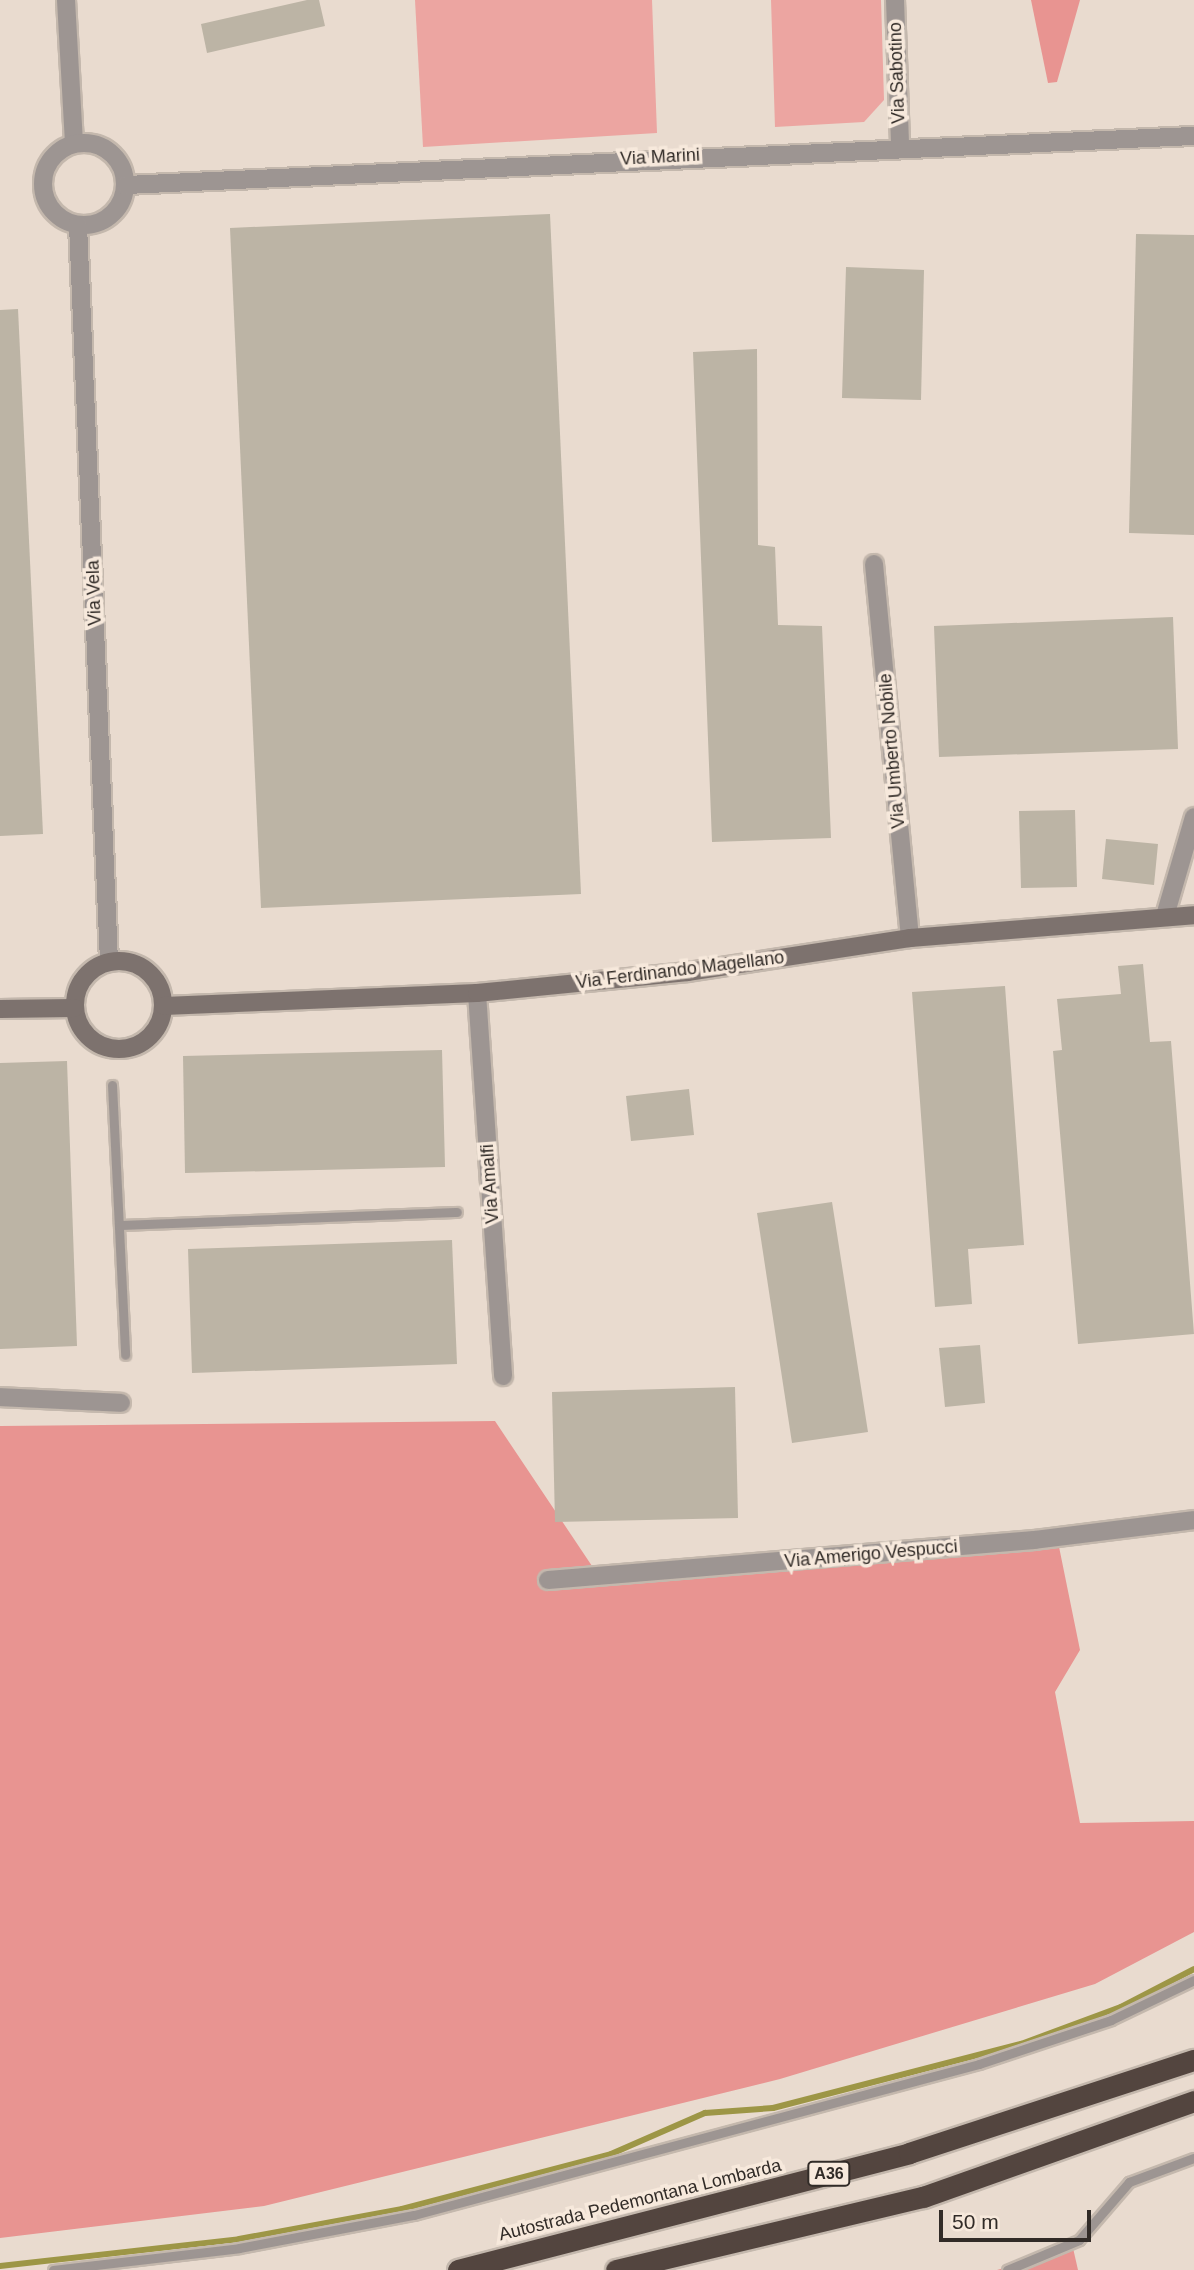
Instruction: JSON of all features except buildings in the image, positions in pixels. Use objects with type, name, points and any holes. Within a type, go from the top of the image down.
[{"type":"highway","name":"Autostrada Pedemontana Lombarda","points":[[458,2270],[909,2153],[1194,2060]]},
{"type":"highway","name":"A36","points":[[616,2270],[923,2197],[1194,2101]]},
{"type":"street","points":[[66,0],[74,144]]},
{"type":"street","name":"Via Sabotino","points":[[895,0],[900,146]]},
{"type":"street","name":"Via Marini","points":[[126,185],[900,146],[1194,136]]},
{"type":"street","points":[[74,144],[110,152],[126,185],[116,211],[78,225],[53,212],[43,186],[51,159],[74,144]]},
{"type":"street","name":"Via Vela","points":[[78,225],[109,962]]},
{"type":"street","name":"Via Umberto Nobile","points":[[874,564],[910,938]]},
{"type":"street","points":[[1165,916],[1194,817]]},
{"type":"street","name":"Via Ferdinando Magellano","points":[[164,1006],[477,993],[688,972],[910,938],[1194,915]]},
{"type":"street","points":[[109,962],[147,971],[164,1006],[153,1034],[127,1049],[111,1050],[86,1036],[74,1008],[87,974],[109,962]]},
{"type":"street","name":"Via Amalfi","points":[[477,993],[503,1376]]},
{"type":"street","points":[[0,1009],[74,1008]]},
{"type":"street","points":[[0,1397],[121,1403]]},
{"type":"street","name":"Via Amerigo Vespucci","points":[[548,1580],[1034,1540],[1194,1520]]},
{"type":"lane","points":[[112,1085],[125,1355]]},
{"type":"lane","points":[[119,1225],[457,1212]]},
{"type":"lane","points":[[53,2270],[239,2248],[414,2215],[979,2064],[1111,2020],[1194,1980]]},
{"type":"lane","points":[[1007,2270],[1079,2240],[1129,2182],[1194,2158]]},
{"type":"shaded area","points":[[415,0],[652,0],[657,133],[423,147]]},
{"type":"shaded area","points":[[771,0],[881,0],[884,100],[864,122],[775,127]]},
{"type":"shaded area","points":[[1031,0],[1080,0],[1057,82],[1048,83]]},
{"type":"shaded area","points":[[495,1421],[592,1566],[1056,1532],[1080,1650],[1055,1692],[1080,1823],[1194,1821],[1194,1932],[1095,1984],[780,2079],[264,2206],[0,2238],[0,1426]]},
{"type":"shaded area","points":[[1073,2248],[1078,2270],[997,2270]]},
{"type":"waterway","points":[[0,2266],[239,2239],[402,2209],[611,2154],[705,2113],[773,2108],[1021,2044],[1121,2007],[1194,1969]]}]
